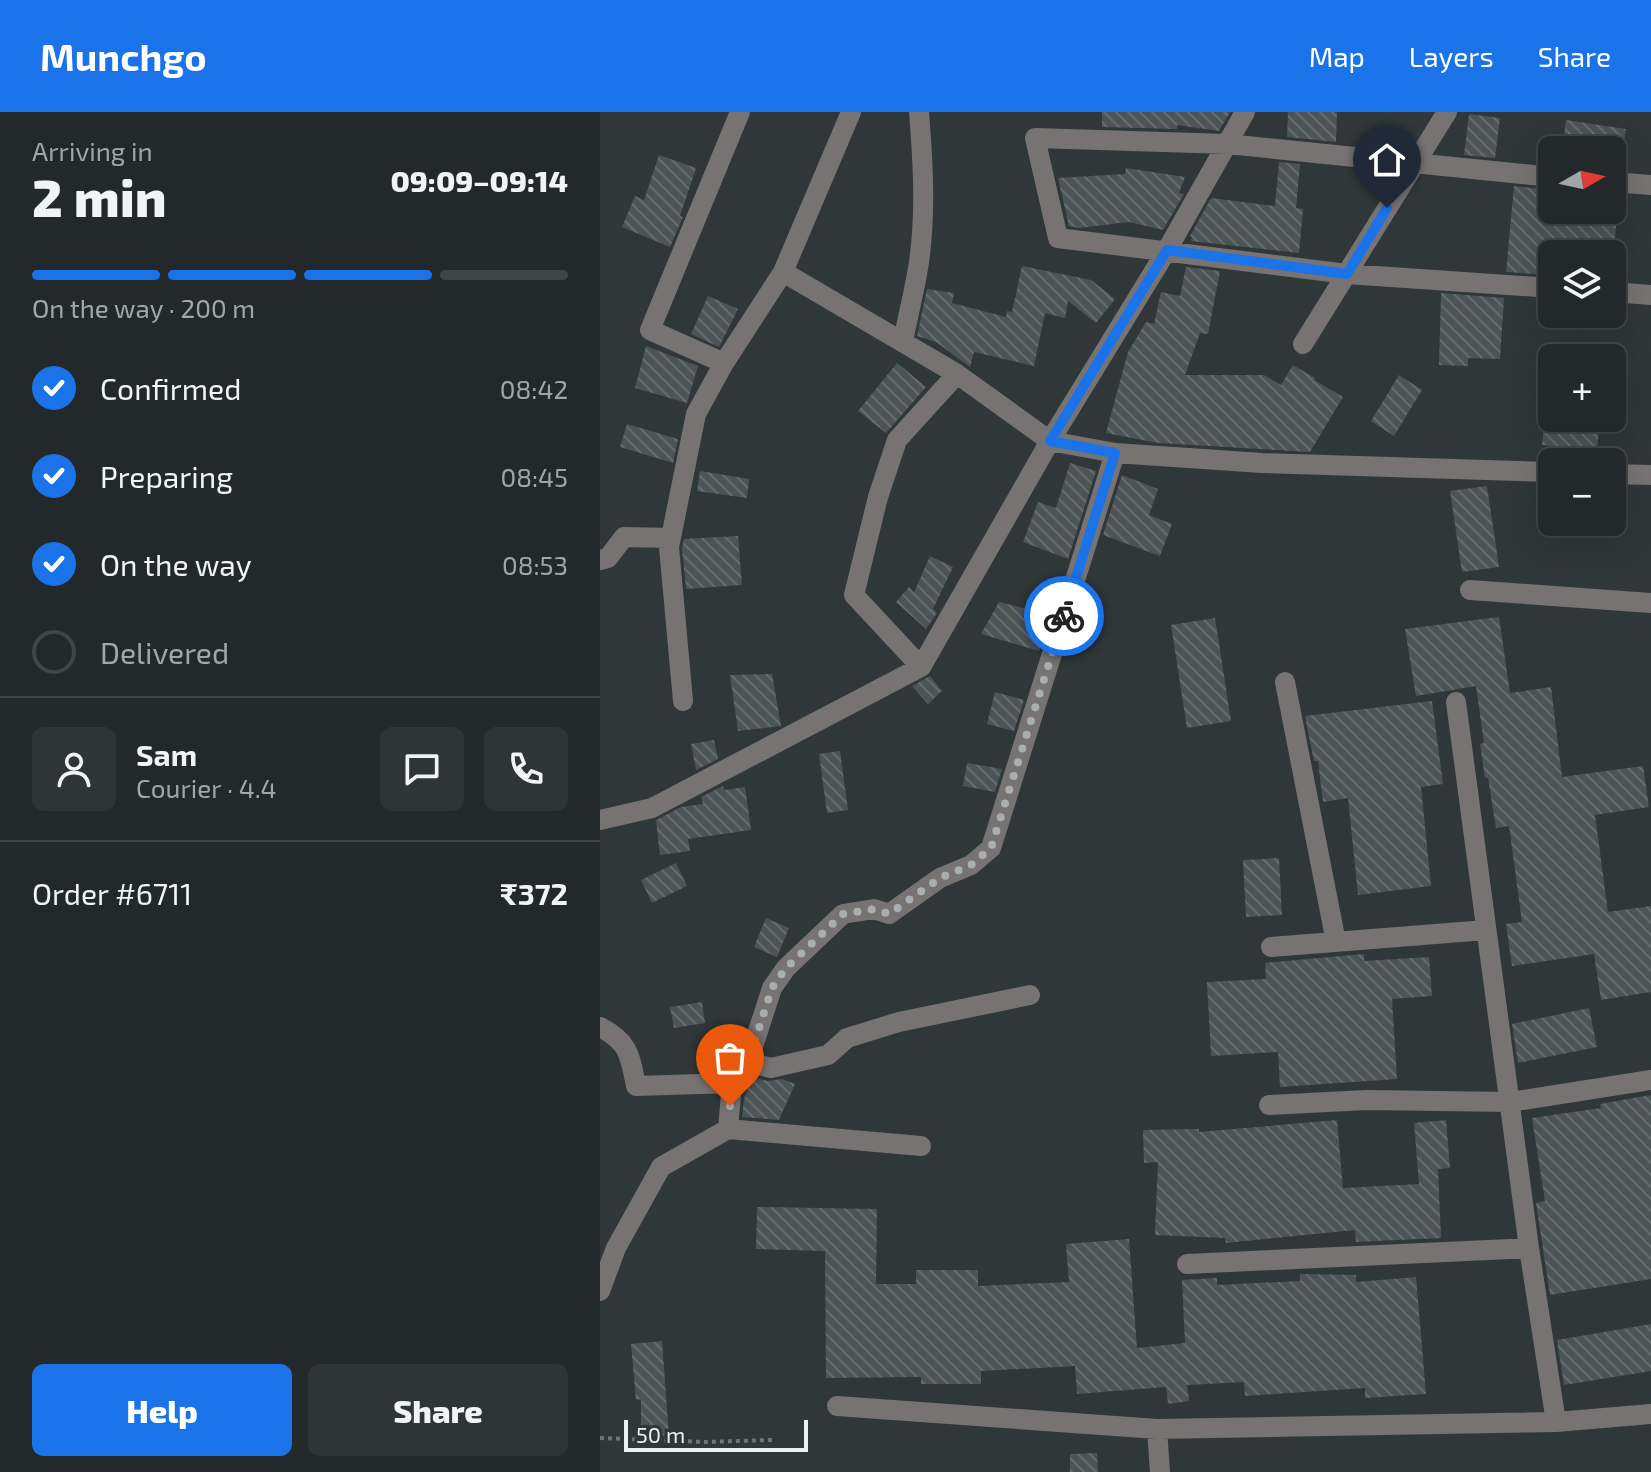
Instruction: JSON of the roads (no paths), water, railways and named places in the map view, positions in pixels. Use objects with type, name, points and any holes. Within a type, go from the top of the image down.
[{"type":"street","points":[[724,363],[650,330],[740,112]]},
{"type":"street","points":[[683,701],[669,547],[696,414],[724,363],[783,272],[851,112]]},
{"type":"street","points":[[903,342],[923,227],[924,164],[919,112]]},
{"type":"street","points":[[600,820],[652,808],[921,667],[1050,441],[1167,250],[1245,112]]},
{"type":"street","points":[[1303,344],[1447,112]]},
{"type":"street","points":[[1538,176],[1227,144],[1035,138],[1058,238],[1347,274],[1538,287]]},
{"type":"street","points":[[1626,183],[1651,185]]},
{"type":"street","points":[[783,272],[957,374],[1050,441],[1115,453],[1262,463],[1538,472]]},
{"type":"street","points":[[1626,293],[1651,295]]},
{"type":"street","points":[[921,667],[854,595],[878,497],[897,440],[957,374]]},
{"type":"street","points":[[728,1129],[732,1083],[748,1062],[772,988],[786,968],[843,914],[874,909],[889,914],[940,878],[971,865],[991,848],[1115,453]]},
{"type":"street","points":[[1626,474],[1651,475]]},
{"type":"street","points":[[600,560],[608,558],[624,537],[671,538]]},
{"type":"street","points":[[1470,590],[1651,603]]},
{"type":"street","points":[[1285,682],[1336,942]]},
{"type":"street","points":[[1456,702],[1529,1248],[1556,1422]]},
{"type":"street","points":[[1271,947],[1486,930]]},
{"type":"street","points":[[748,1062],[771,1068],[828,1055],[847,1038],[899,1022],[1030,995]]},
{"type":"street","points":[[600,1027],[620,1038],[632,1064],[636,1086],[732,1083]]},
{"type":"street","points":[[1269,1105],[1366,1100],[1510,1102],[1651,1080]]},
{"type":"street","points":[[600,1291],[616,1248],[661,1167],[728,1129],[921,1146]]},
{"type":"street","points":[[1187,1264],[1529,1248]]},
{"type":"street","points":[[837,1406],[1157,1429],[1556,1422],[1651,1414]]},
{"type":"street","points":[[1157,1429],[1160,1472]]}]
